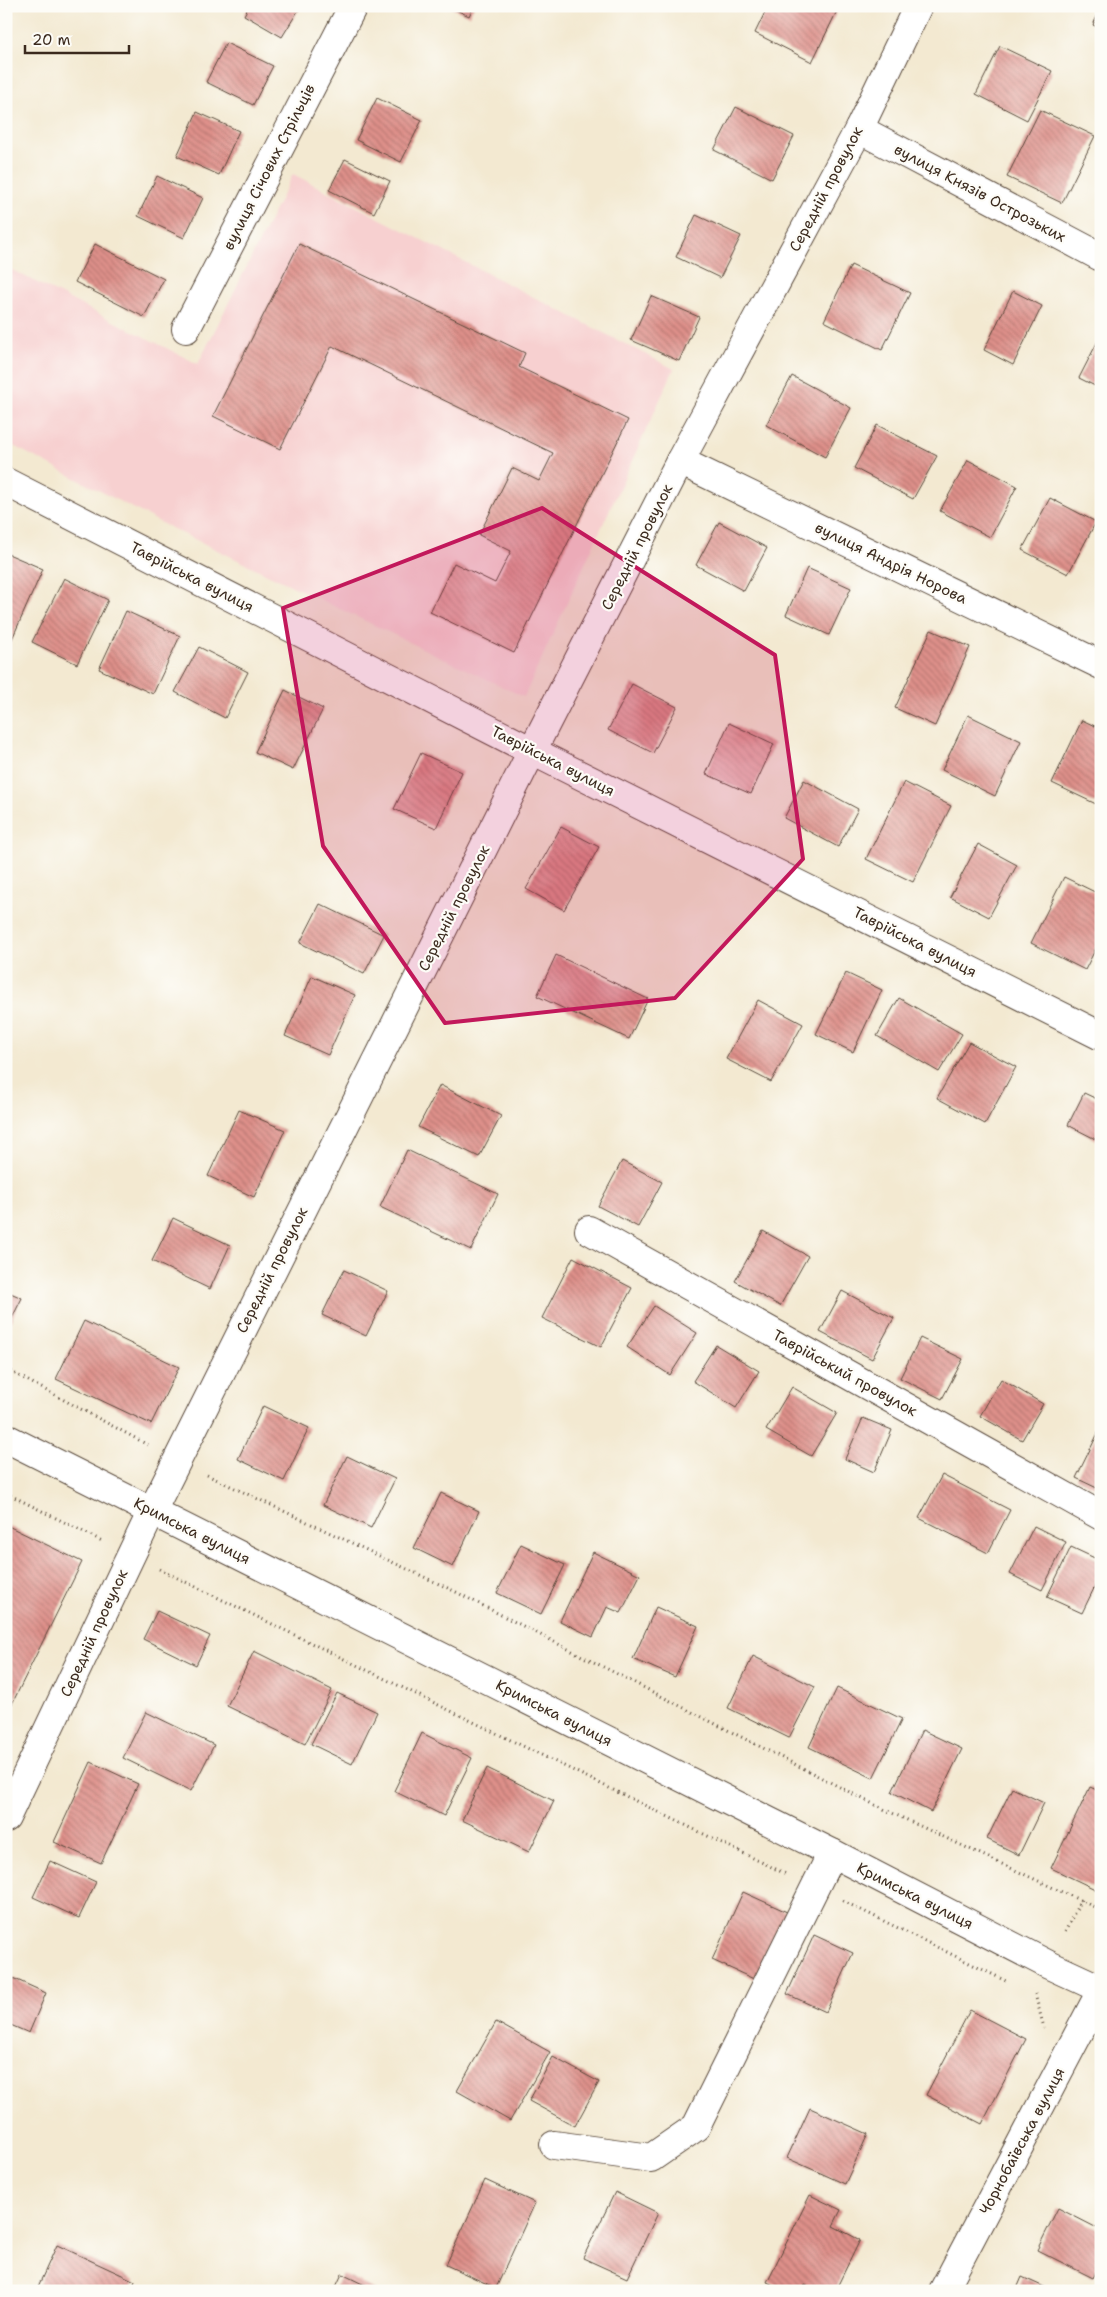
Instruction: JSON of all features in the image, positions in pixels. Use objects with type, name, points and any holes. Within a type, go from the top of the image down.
[{"type":"street","name":"вулиця Січових Стрільців","points":[[186,329],[353,6]]},
{"type":"street","name":"Середній провулок","points":[[6,1818],[152,1511],[532,751],[680,461],[859,129],[918,6]]},
{"type":"street","name":"вулиця Князів Острозьких","points":[[859,129],[1101,256]]},
{"type":"street","name":"вулиця Андрія Норова","points":[[680,461],[1101,665]]},
{"type":"street","name":"Таврійська вулиця","points":[[6,482],[532,751],[1101,1036]]},
{"type":"street","name":"Таврійський провулок","points":[[589,1230],[1101,1516]]},
{"type":"street","name":"Кримська вулиця","points":[[6,1438],[1101,1990]]},
{"type":"street","points":[[554,2145],[652,2158],[696,2127],[832,1853]]},
{"type":"street","name":"Чорнобаївська вулиця","points":[[943,2291],[1101,1990]]},
{"type":"path","points":[[6,1369],[177,1461],[454,1591],[878,1806],[1081,1899],[1101,1910]]},
{"type":"path","points":[[6,1493],[131,1556],[1016,1987]]},
{"type":"path","points":[[1065,1932],[1081,1899]]},
{"type":"highlighted area","points":[[542,508],[775,655],[803,859],[675,998],[445,1023],[323,846],[283,608]]},
{"type":"shaded area","points":[[293,174],[674,369],[524,697],[167,526],[6,442],[6,267],[198,364]]},
{"type":"building","points":[[249,6],[301,6],[282,37],[244,15]]},
{"type":"building","points":[[448,6],[474,6],[469,16]]},
{"type":"building","points":[[768,6],[828,6],[837,11],[812,62],[755,33]]},
{"type":"building","points":[[1101,8],[1101,29],[1093,25]]},
{"type":"building","points":[[226,43],[273,66],[253,105],[206,82]]},
{"type":"building","points":[[1000,46],[1052,71],[1027,120],[976,94]]},
{"type":"building","points":[[377,98],[422,120],[401,162],[356,140]]},
{"type":"building","points":[[736,107],[794,136],[772,179],[714,150]]},
{"type":"building","points":[[1040,110],[1095,136],[1062,203],[1007,177]]},
{"type":"building","points":[[197,112],[239,131],[219,175],[177,156]]},
{"type":"building","points":[[345,159],[390,181],[374,213],[329,190]]},
{"type":"building","points":[[157,176],[203,198],[184,238],[138,216]]},
{"type":"building","points":[[696,215],[741,236],[720,278],[676,257]]},
{"type":"building","points":[[95,244],[164,279],[144,317],[75,282]]},
{"type":"building","points":[[299,244],[525,353],[519,367],[628,420],[514,653],[430,612],[454,563],[495,583],[511,551],[479,535],[512,468],[539,481],[553,453],[332,346],[280,449],[213,416]]},
{"type":"building","points":[[851,265],[910,293],[882,350],[824,321]]},
{"type":"building","points":[[1013,291],[1042,306],[1013,365],[984,350]]},
{"type":"building","points":[[651,296],[699,317],[679,361],[631,340]]},
{"type":"building","points":[[1101,335],[1101,389],[1079,378]]},
{"type":"building","points":[[792,376],[851,408],[825,457],[766,425]]},
{"type":"building","points":[[877,425],[937,456],[913,499],[854,468]]},
{"type":"building","points":[[968,460],[1017,486],[990,537],[940,511]]},
{"type":"building","points":[[1050,498],[1096,522],[1068,574],[1022,550]]},
{"type":"building","points":[[719,522],[767,548],[744,591],[696,565]]},
{"type":"building","points":[[6,553],[43,569],[8,648],[6,647]]},
{"type":"building","points":[[807,568],[851,588],[829,635],[786,615]]},
{"type":"building","points":[[64,578],[108,600],[77,664],[32,642]]},
{"type":"building","points":[[126,611],[180,636],[153,694],[99,669]]},
{"type":"building","points":[[931,630],[970,647],[935,726],[895,708]]},
{"type":"building","points":[[199,647],[248,672],[225,718],[175,692]]},
{"type":"building","points":[[632,684],[677,707],[653,753],[608,730]]},
{"type":"building","points":[[285,690],[323,709],[293,770],[255,752]]},
{"type":"building","points":[[968,715],[1021,741],[995,796],[942,770]]},
{"type":"building","points":[[1082,720],[1101,729],[1101,796],[1096,804],[1052,783]]},
{"type":"building","points":[[729,723],[774,744],[751,794],[706,774]]},
{"type":"building","points":[[421,753],[462,772],[436,828],[394,809]]},
{"type":"building","points":[[804,780],[858,809],[838,847],[784,818]]},
{"type":"building","points":[[904,782],[951,806],[913,882],[866,859]]},
{"type":"building","points":[[561,827],[599,847],[564,910],[526,889]]},
{"type":"building","points":[[978,844],[1017,865],[989,917],[950,897]]},
{"type":"building","points":[[1064,877],[1101,895],[1101,938],[1085,970],[1031,943]]},
{"type":"building","points":[[320,904],[384,935],[364,974],[300,943]]},
{"type":"building","points":[[556,955],[648,999],[629,1039],[537,996]]},
{"type":"building","points":[[846,973],[882,990],[853,1052],[816,1034]]},
{"type":"building","points":[[312,976],[355,995],[328,1055],[285,1036]]},
{"type":"building","points":[[899,998],[962,1034],[939,1072],[877,1036]]},
{"type":"building","points":[[758,1000],[803,1024],[771,1082],[726,1059]]},
{"type":"building","points":[[969,1042],[1016,1067],[985,1124],[937,1098]]},
{"type":"building","points":[[440,1085],[501,1116],[479,1157],[418,1127]]},
{"type":"building","points":[[1084,1093],[1101,1101],[1101,1142],[1068,1125]]},
{"type":"building","points":[[239,1110],[285,1130],[254,1197],[208,1176]]},
{"type":"building","points":[[407,1150],[498,1194],[471,1250],[380,1207]]},
{"type":"building","points":[[622,1161],[662,1182],[638,1227],[598,1206]]},
{"type":"building","points":[[173,1218],[230,1245],[210,1289],[152,1261]]},
{"type":"building","points":[[763,1231],[808,1256],[780,1306],[735,1281]]},
{"type":"building","points":[[573,1257],[632,1288],[601,1347],[542,1318]]},
{"type":"building","points":[[344,1270],[388,1291],[366,1336],[322,1315]]},
{"type":"building","points":[[6,1291],[22,1298],[6,1330]]},
{"type":"building","points":[[842,1291],[894,1318],[872,1359],[820,1332]]},
{"type":"building","points":[[654,1306],[697,1333],[670,1375],[627,1347]]},
{"type":"building","points":[[84,1321],[179,1367],[151,1424],[56,1379]]},
{"type":"building","points":[[920,1338],[963,1359],[942,1399],[900,1378]]},
{"type":"building","points":[[716,1345],[759,1371],[736,1408],[693,1381]]},
{"type":"building","points":[[1001,1379],[1043,1404],[1022,1440],[980,1416]]},
{"type":"building","points":[[792,1387],[837,1413],[811,1456],[766,1430]]},
{"type":"building","points":[[263,1406],[309,1428],[284,1481],[238,1459]]},
{"type":"building","points":[[863,1418],[892,1430],[874,1472],[845,1459]]},
{"type":"building","points":[[1101,1427],[1101,1490],[1076,1478]]},
{"type":"building","points":[[347,1456],[395,1479],[371,1528],[323,1505]]},
{"type":"building","points":[[942,1475],[1010,1510],[988,1553],[919,1518]]},
{"type":"building","points":[[441,1493],[479,1511],[453,1567],[414,1548]]},
{"type":"building","points":[[6,1525],[82,1562],[6,1716]]},
{"type":"building","points":[[1034,1526],[1066,1542],[1042,1590],[1010,1574]]},
{"type":"building","points":[[521,1544],[565,1565],[541,1614],[497,1593]]},
{"type":"building","points":[[1071,1547],[1101,1561],[1101,1574],[1082,1613],[1047,1597]]},
{"type":"building","points":[[593,1552],[640,1575],[621,1613],[607,1607],[593,1637],[560,1621]]},
{"type":"building","points":[[656,1607],[698,1626],[675,1677],[633,1659]]},
{"type":"building","points":[[157,1611],[210,1636],[196,1665],[143,1639]]},
{"type":"building","points":[[254,1651],[332,1690],[305,1744],[227,1706]]},
{"type":"building","points":[[753,1656],[815,1687],[789,1738],[728,1708]]},
{"type":"building","points":[[837,1688],[902,1719],[873,1778],[809,1747]]},
{"type":"building","points":[[337,1693],[377,1712],[352,1764],[311,1744]]},
{"type":"building","points":[[146,1712],[214,1745],[191,1791],[123,1758]]},
{"type":"building","points":[[922,1730],[962,1749],[931,1812],[892,1792]]},
{"type":"building","points":[[422,1733],[472,1758],[444,1816],[394,1791]]},
{"type":"building","points":[[91,1762],[138,1784],[101,1863],[54,1842]]},
{"type":"building","points":[[487,1768],[554,1801],[529,1852],[462,1820]]},
{"type":"building","points":[[1090,1787],[1101,1792],[1101,1884],[1097,1890],[1051,1868]]},
{"type":"building","points":[[1012,1788],[1044,1803],[1019,1855],[987,1839]]},
{"type":"building","points":[[50,1861],[96,1882],[79,1918],[33,1897]]},
{"type":"building","points":[[743,1892],[787,1912],[756,1980],[712,1960]]},
{"type":"building","points":[[814,1935],[853,1953],[826,2012],[787,1994]]},
{"type":"building","points":[[6,1975],[46,1993],[29,2033],[6,2023]]},
{"type":"building","points":[[970,2010],[1026,2039],[982,2124],[926,2095]]},
{"type":"building","points":[[496,2022],[550,2052],[510,2121],[457,2091]]},
{"type":"building","points":[[553,2057],[599,2082],[575,2126],[529,2101]]},
{"type":"building","points":[[810,2108],[868,2134],[845,2184],[787,2158]]},
{"type":"building","points":[[485,2180],[535,2203],[496,2288],[446,2265]]},
{"type":"building","points":[[615,2192],[658,2213],[627,2278],[583,2258]]},
{"type":"building","points":[[810,2195],[841,2210],[833,2226],[860,2240],[835,2291],[817,2291],[805,2285],[802,2291],[786,2291],[767,2282]]},
{"type":"building","points":[[1058,2208],[1101,2230],[1101,2263],[1093,2278],[1037,2250]]},
{"type":"building","points":[[57,2245],[135,2281],[131,2291],[36,2291]]},
{"type":"building","points":[[342,2274],[377,2291],[334,2291]]},
{"type":"building","points":[[1022,2277],[1053,2291],[1016,2291]]}]
